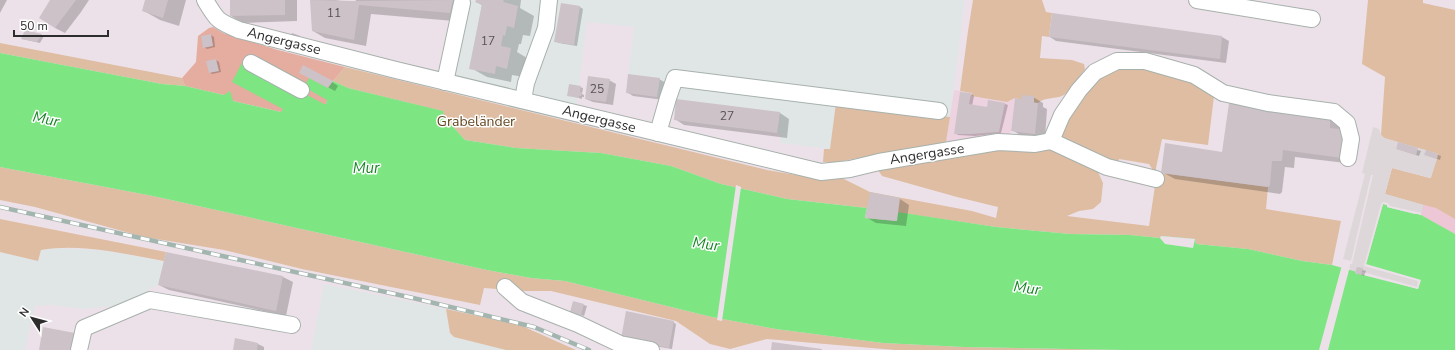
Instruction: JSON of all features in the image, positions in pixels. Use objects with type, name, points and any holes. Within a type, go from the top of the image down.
[{"type":"street","name":"Angergasse","points":[[205,0],[215,18],[223,24],[239,30],[445,82],[821,172],[850,169],[879,162],[991,144],[1035,144],[1052,141]]},
{"type":"street","points":[[523,100],[526,83],[546,28],[549,0]]},
{"type":"street","points":[[1197,0],[1312,19]]},
{"type":"street","points":[[445,82],[462,3]]},
{"type":"street","points":[[1156,180],[1107,166],[1052,141],[1062,115],[1079,90],[1095,72],[1117,61],[1145,61],[1194,75],[1223,93],[1268,103],[1334,112],[1347,123],[1351,139],[1348,158]]},
{"type":"street","points":[[250,63],[301,90]]},
{"type":"street","points":[[658,133],[675,78],[939,111]]},
{"type":"street","points":[[505,287],[522,302],[578,324],[627,347],[651,350]]},
{"type":"street","points":[[79,350],[84,328],[150,300],[292,325]]},
{"type":"shaded area","points":[[469,0],[965,0],[950,117],[836,103],[830,149],[780,143],[781,133],[674,120],[676,99],[626,93],[634,27],[587,22],[576,110],[455,76]]},
{"type":"shaded area","points":[[213,27],[223,33],[278,50],[345,67],[333,81],[326,104],[281,112],[233,101],[224,95],[185,86],[182,78],[196,62],[198,36],[209,28]]},
{"type":"shaded area","points":[[954,90],[1007,102],[1015,98],[1011,131],[1007,143],[952,150],[946,142]]},
{"type":"shaded area","points":[[1373,127],[1379,129],[1384,138],[1398,142],[1396,149],[1416,155],[1418,148],[1426,150],[1425,155],[1437,159],[1431,178],[1392,168],[1385,194],[1424,205],[1421,215],[1387,207],[1383,204],[1421,280],[1418,289],[1349,270],[1350,264],[1352,264],[1373,175],[1371,175],[1351,261],[1343,259],[1365,174],[1362,173]]},
{"type":"shaded area","points":[[53,248],[102,250],[164,261],[158,285],[118,306],[83,309],[53,305],[35,306],[25,350],[0,350],[0,252],[38,261],[41,250]]},
{"type":"shaded area","points":[[324,284],[446,309],[450,333],[454,337],[506,350],[311,350]]},
{"type":"green space","points":[[973,0],[1042,0],[1046,12],[1052,13],[1049,37],[1042,36],[1040,58],[1072,60],[1084,64],[1085,69],[1068,92],[1062,96],[1038,103],[1015,98],[1007,102],[972,96],[972,93],[960,91]]},
{"type":"green space","points":[[1368,0],[1423,0],[1423,3],[1455,10],[1455,234],[1421,215],[1423,205],[1385,194],[1392,168],[1430,178],[1438,154],[1384,138],[1381,135],[1385,77],[1362,64]]},
{"type":"green space","points":[[0,43],[182,78],[185,86],[162,84],[0,53]]},
{"type":"green space","points":[[1126,65],[1187,78],[1214,96],[1208,145],[1162,139],[1155,173],[1149,164],[1119,159],[1118,164],[1068,146],[1060,136],[1067,116],[1096,78]]},
{"type":"green space","name":"Grabeländer","points":[[345,67],[767,170],[820,179],[844,179],[870,192],[972,211],[996,218],[998,207],[882,176],[878,170],[1000,147],[1051,149],[1094,163],[1103,183],[1101,202],[1093,209],[1079,211],[1067,216],[1149,226],[1157,174],[1161,173],[1268,187],[1266,209],[1341,221],[1332,265],[1302,261],[1248,249],[1196,244],[1195,239],[1161,236],[1160,238],[1130,235],[1070,234],[996,227],[867,208],[787,199],[721,184],[671,166],[601,153],[516,148],[465,140],[444,117],[442,111],[348,88],[333,81]]},
{"type":"green space","points":[[836,103],[950,117],[946,142],[837,162],[823,162],[824,149],[830,149]]},
{"type":"green space","points":[[0,167],[153,196],[487,270],[531,278],[565,281],[712,317],[776,329],[883,343],[964,347],[1125,350],[895,350],[767,339],[730,349],[710,344],[676,321],[551,291],[521,291],[484,288],[480,305],[302,269],[224,250],[144,237],[35,207],[0,200]]},
{"type":"green space","points":[[0,219],[166,252],[164,261],[103,250],[72,248],[41,250],[38,261],[0,252]]},
{"type":"green space","points":[[446,309],[520,325],[576,350],[506,350],[454,337],[450,333]]},
{"type":"sand","points":[[1424,205],[1436,208],[1455,219],[1455,234],[1421,215]]},
{"type":"water","name":"Mur","points":[[0,53],[162,84],[185,86],[224,95],[230,91],[233,101],[281,112],[283,109],[232,82],[243,61],[324,104],[326,104],[327,100],[304,87],[309,78],[328,88],[333,81],[348,88],[443,111],[444,117],[465,140],[516,148],[601,153],[671,166],[721,184],[787,199],[867,208],[865,218],[896,221],[897,212],[996,227],[1070,234],[1130,235],[1160,238],[1161,236],[1195,239],[1196,244],[1248,249],[1302,261],[1332,265],[1418,289],[1420,280],[1366,265],[1383,204],[1388,205],[1387,207],[1421,215],[1455,234],[1455,350],[1125,350],[964,347],[883,343],[776,329],[712,317],[565,281],[531,278],[487,270],[153,196],[0,167]]},
{"type":"pier","points":[[736,185],[741,187],[722,321],[717,320]]},
{"type":"pier","points":[[1383,202],[1388,203],[1390,206],[1421,213],[1421,215],[1387,207],[1387,205],[1383,204],[1366,264],[1421,280],[1418,289],[1355,273],[1356,270],[1417,287],[1418,281],[1364,266],[1381,204]]},
{"type":"pier","points":[[1161,236],[1195,239],[1193,248],[1165,244],[1160,238]]},
{"type":"pier","points":[[1342,265],[1350,268],[1328,350],[1319,350]]},
{"type":"building","points":[[50,0],[76,0],[55,28],[39,18]]},
{"type":"building","points":[[145,0],[168,0],[163,18],[142,11]]},
{"type":"building","points":[[230,0],[285,0],[285,15],[230,16]]},
{"type":"building","points":[[310,0],[453,0],[450,13],[359,5],[354,40],[312,31]]},
{"type":"building","points":[[476,0],[504,0],[503,2],[518,6],[514,28],[507,26],[505,36],[503,35],[501,46],[511,48],[507,69],[496,66],[495,74],[469,69],[482,4],[475,2]]},
{"type":"building","points":[[561,3],[580,6],[574,45],[554,42]]},
{"type":"building","points":[[1052,13],[1222,36],[1220,59],[1049,37]]},
{"type":"building","points":[[25,30],[42,34],[37,42],[21,39]]},
{"type":"building","points":[[211,34],[213,46],[203,48],[201,36]]},
{"type":"building","points":[[216,59],[219,71],[209,73],[206,61]]},
{"type":"building","points":[[303,65],[333,81],[328,88],[299,73]]},
{"type":"building","points":[[628,74],[660,78],[657,97],[626,93]]},
{"type":"building","points":[[588,76],[610,79],[606,102],[585,99]]},
{"type":"building","points":[[569,84],[581,86],[580,92],[582,92],[579,98],[567,96]]},
{"type":"building","points":[[960,92],[971,93],[969,104],[987,107],[988,100],[1005,103],[999,132],[954,134]]},
{"type":"building","points":[[1022,95],[1034,96],[1034,103],[1038,103],[1035,134],[1011,131],[1015,98],[1022,99]]},
{"type":"building","points":[[676,99],[780,112],[777,133],[674,120]]},
{"type":"building","points":[[1229,103],[1330,116],[1330,128],[1346,130],[1342,158],[1283,150],[1282,161],[1272,161],[1270,185],[1268,187],[1161,173],[1165,143],[1222,152]]},
{"type":"building","points":[[1398,142],[1418,148],[1416,155],[1396,149]]},
{"type":"building","points":[[1426,150],[1438,154],[1437,159],[1424,155]]},
{"type":"building","points":[[870,192],[900,198],[897,221],[865,218]]},
{"type":"building","points":[[166,252],[283,276],[276,311],[158,285]]},
{"type":"building","points":[[1357,267],[1363,268],[1361,275],[1355,273]]},
{"type":"building","points":[[573,301],[584,304],[581,315],[570,312]]},
{"type":"building","points":[[626,311],[674,321],[669,348],[621,339]]},
{"type":"building","points":[[43,327],[75,333],[72,350],[39,350]]},
{"type":"building","points":[[235,338],[258,343],[257,350],[233,350]]},
{"type":"building","points":[[772,342],[822,349],[822,350],[771,350]]},
{"type":"railway","points":[[0,207],[413,298],[534,327],[589,350]]}]
